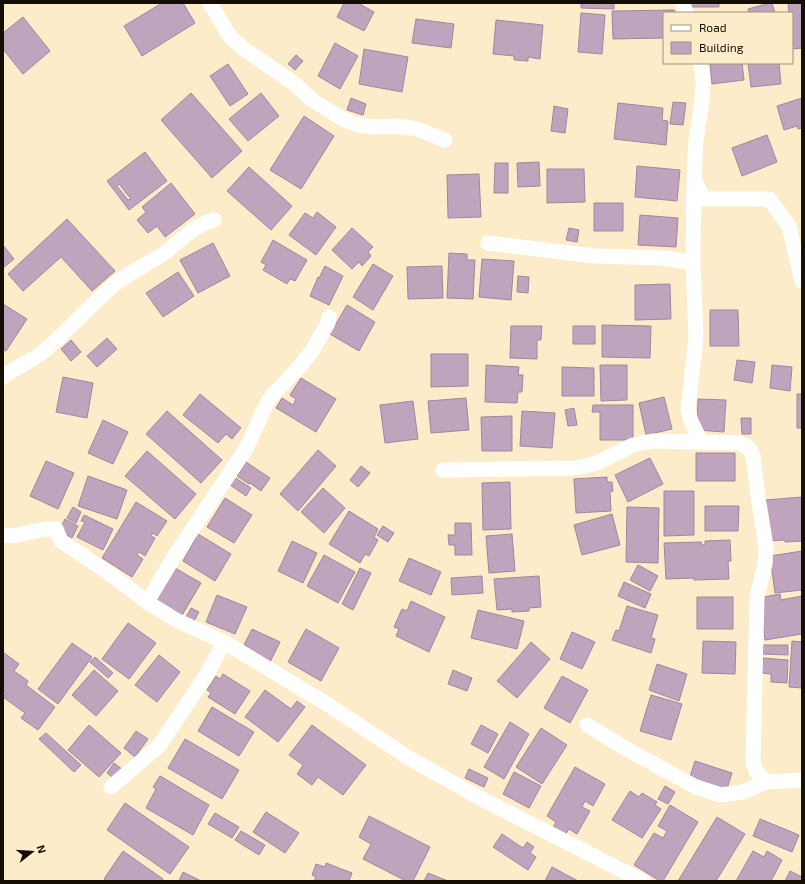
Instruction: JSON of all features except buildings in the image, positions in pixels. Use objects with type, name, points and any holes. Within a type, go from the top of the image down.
[{"type":"street","points":[[210,3],[230,37],[244,49],[295,84],[312,100],[341,118],[355,124],[372,127],[398,126],[417,129],[445,140]]},
{"type":"street","points":[[700,64],[703,83],[696,141],[694,181],[693,263],[696,338],[688,409],[691,421],[701,442]]},
{"type":"street","points":[[694,181],[704,199],[769,199],[789,226],[802,281]]},
{"type":"street","points":[[3,377],[42,352],[60,338],[116,283],[166,252],[192,230],[208,221],[214,220]]},
{"type":"street","points":[[488,243],[595,256],[665,258],[693,263]]},
{"type":"street","points":[[147,602],[174,558],[247,448],[264,409],[272,397],[312,351],[328,323],[329,317]]},
{"type":"street","points":[[443,470],[577,468],[597,463],[633,445],[652,441],[740,443],[748,447],[753,456],[766,546],[765,564],[757,597],[753,762],[756,771],[766,782]]},
{"type":"street","points":[[3,535],[13,536],[45,529],[56,529],[61,541],[109,573],[147,602],[176,620],[224,642],[330,706],[409,758],[478,797],[643,881]]},
{"type":"street","points":[[111,787],[159,746],[207,674],[224,642]]},
{"type":"street","points":[[587,725],[628,750],[696,787],[721,795],[743,792],[766,782],[802,780]]}]
